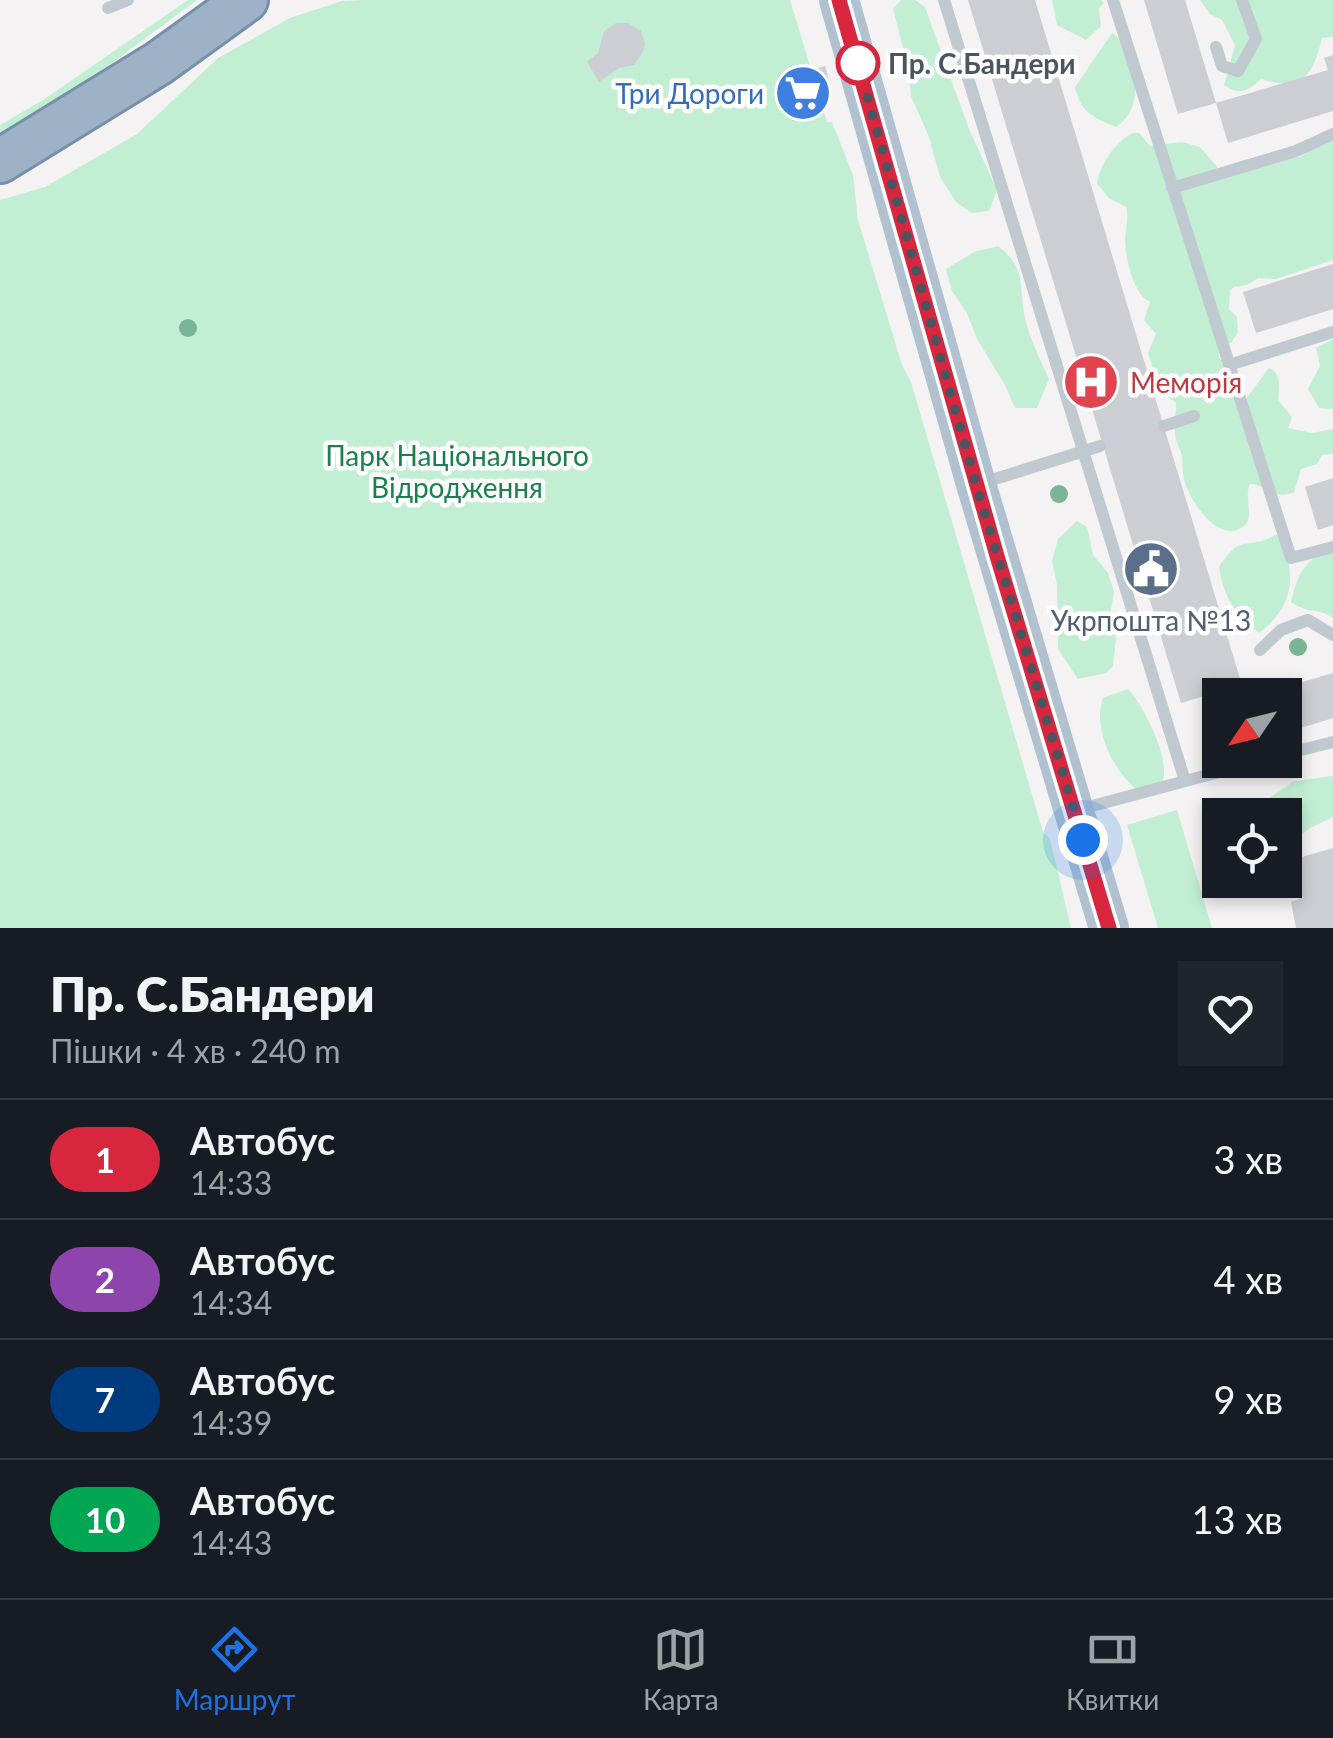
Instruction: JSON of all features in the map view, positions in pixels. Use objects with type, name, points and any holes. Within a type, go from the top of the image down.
[{"type":"highway","points":[[0,160],[159,63],[246,0]]},
{"type":"main road","points":[[839,0],[976,484],[1108,928]]},
{"type":"lane","points":[[107,2],[128,0]]},
{"type":"lane","points":[[944,0],[1185,781]]},
{"type":"lane","points":[[1113,0],[1291,558],[1333,547]]},
{"type":"lane","points":[[1216,47],[1222,66],[1238,71],[1256,39],[1242,0]]},
{"type":"lane","points":[[1172,188],[1296,151],[1333,134]]},
{"type":"lane","points":[[1229,365],[1333,332]]},
{"type":"lane","points":[[1164,426],[1194,416]]},
{"type":"lane","points":[[976,484],[1100,446]]},
{"type":"lane","points":[[1260,650],[1281,630],[1308,620],[1333,636]]},
{"type":"lane","points":[[1302,750],[1333,742]]},
{"type":"lane","points":[[1074,811],[1202,776]]},
{"type":"green space","points":[[188,0],[197,0],[66,97],[0,138],[0,125]]},
{"type":"green space","name":"Парк Національного Відродження","points":[[790,0],[827,122],[832,122],[853,175],[858,220],[902,365],[911,382],[1043,832],[1050,839],[1071,928],[0,928],[0,200],[45,187],[137,134],[218,58],[290,18],[342,1]]},
{"type":"green space","points":[[901,0],[915,0],[925,7],[969,129],[997,190],[989,211],[972,213],[956,202],[940,177],[929,137],[911,96],[893,9]]},
{"type":"green space","points":[[1052,0],[1101,0],[1101,26],[1086,40],[1057,25]]},
{"type":"green space","points":[[1200,0],[1333,0],[1333,37],[1322,38],[1304,78],[1287,83],[1261,79],[1248,89],[1235,90],[1224,85],[1235,45],[1222,20],[1210,14]]},
{"type":"green space","points":[[1112,33],[1130,47],[1135,80],[1131,111],[1116,127],[1089,113],[1080,103],[1075,87]]},
{"type":"green space","points":[[1133,133],[1139,133],[1150,146],[1182,142],[1200,147],[1219,169],[1243,160],[1299,157],[1333,135],[1333,260],[1276,279],[1258,278],[1234,287],[1230,291],[1229,309],[1237,317],[1238,332],[1231,343],[1218,344],[1219,358],[1232,368],[1246,399],[1269,368],[1273,370],[1279,381],[1278,400],[1292,417],[1288,428],[1312,433],[1333,429],[1333,454],[1322,455],[1317,464],[1301,469],[1294,492],[1281,495],[1250,484],[1249,518],[1243,527],[1233,531],[1224,530],[1206,517],[1187,488],[1175,437],[1176,403],[1161,392],[1148,353],[1156,334],[1144,320],[1150,302],[1139,291],[1128,264],[1126,207],[1109,198],[1097,184],[1109,154]]},
{"type":"green space","points":[[998,246],[1018,271],[1027,326],[1049,379],[1037,408],[1015,408],[952,291],[946,269],[974,252]]},
{"type":"green space","points":[[1333,339],[1333,409],[1319,408],[1308,389],[1320,366],[1316,348]]},
{"type":"green space","points":[[1077,521],[1087,527],[1093,555],[1108,573],[1114,592],[1111,610],[1116,639],[1113,666],[1106,673],[1078,679],[1058,649],[1057,585],[1052,561],[1058,539]]},
{"type":"green space","points":[[1277,534],[1288,561],[1289,587],[1280,611],[1259,633],[1232,604],[1219,567],[1240,545]]},
{"type":"green space","points":[[1333,546],[1333,618],[1291,602],[1304,568]]},
{"type":"green space","points":[[1128,689],[1148,719],[1163,759],[1162,783],[1142,794],[1115,764],[1100,724],[1103,698]]},
{"type":"green space","points":[[1333,776],[1333,817],[1302,834],[1302,798],[1269,798],[1294,781]]},
{"type":"green space","points":[[1177,810],[1212,928],[1158,928],[1127,825]]},
{"type":"building","points":[[968,0],[1035,0],[1240,678],[1202,678],[1202,697],[1181,703]]},
{"type":"building","points":[[1144,0],[1185,0],[1216,103],[1178,114]]},
{"type":"building","points":[[616,23],[628,23],[641,31],[645,44],[634,65],[619,68],[599,82],[587,62],[598,53],[604,31]]},
{"type":"building","points":[[1333,55],[1333,111],[1228,143],[1216,103],[1328,70],[1324,58]]},
{"type":"building","points":[[825,66],[830,83],[822,85],[818,68]]},
{"type":"building","points":[[808,67],[821,113],[793,122],[779,75]]},
{"type":"building","points":[[1333,264],[1333,309],[1256,333],[1243,292]]},
{"type":"building","points":[[1333,478],[1333,525],[1318,530],[1305,487]]},
{"type":"building","points":[[1333,673],[1333,718],[1302,728],[1302,682]]},
{"type":"building","points":[[1333,848],[1333,928],[1296,928],[1291,902],[1302,898],[1302,857]]},
{"type":"bus line","name":"1","points":[[839,0],[997,556],[1109,928]]},
{"type":"place","name":"Пр. С.Бандери","points":[[858,63]]},
{"type":"place","name":"Три Дороги","points":[[803,93]]},
{"type":"place","name":"Меморія","points":[[1091,382]]},
{"type":"place","name":"Укрпошта №13","points":[[1151,569]]},
{"type":"route","points":[[858,63],[976,484],[1083,840]]}]
